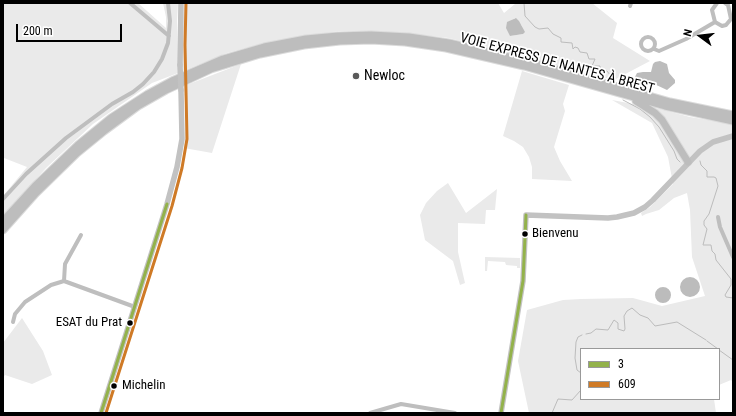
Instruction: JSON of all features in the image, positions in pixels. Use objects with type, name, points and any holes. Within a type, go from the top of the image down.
[{"type":"highway","name":"VOIE EXPRESS DE NANTES À BREST","points":[[3,221],[35,186],[78,145],[111,118],[148,94],[191,72],[223,59],[264,47],[306,39],[371,35],[409,37],[449,43],[517,58],[670,102],[733,115]]},
{"type":"highway","name":"VOIE EXPRESS DE NANTES À BREST","points":[[3,230],[36,193],[77,153],[138,106],[172,87],[211,69],[245,58],[283,49],[324,42],[354,40],[392,41],[424,44],[473,53],[679,110],[733,121]]},
{"type":"highway","points":[[630,96],[655,113],[662,120],[688,162]]},
{"type":"main road","points":[[101,413],[167,204],[177,166],[182,139],[180,65],[181,3]]},
{"type":"main road","points":[[501,413],[523,281],[526,215],[608,218],[626,216],[644,207],[653,200],[700,151],[713,142],[733,136]]},
{"type":"street","points":[[130,3],[169,36]]},
{"type":"street","points":[[3,199],[26,174],[66,138],[112,104],[133,92],[154,72],[167,48],[170,21],[168,3]]},
{"type":"street","points":[[716,3],[712,10],[715,22],[722,26],[729,23],[731,19],[731,9],[725,3]]},
{"type":"street","points":[[654,49],[659,51],[686,39],[715,22]]},
{"type":"street","points":[[718,217],[720,227],[733,257]]},
{"type":"street","points":[[64,281],[65,264],[81,235]]},
{"type":"street","points":[[13,322],[15,314],[26,302],[51,285],[64,281],[135,307]]},
{"type":"street","points":[[370,413],[401,404],[456,413]]},
{"type":"shaded area","points":[[3,3],[138,3],[166,28],[166,17],[163,3],[178,3],[178,73],[152,83],[93,124],[46,168],[3,216],[3,196],[27,167],[4,158],[3,159]]},
{"type":"shaded area","points":[[184,3],[498,3],[504,13],[515,4],[514,3],[592,3],[617,23],[613,38],[650,61],[614,80],[449,38],[396,32],[339,31],[268,42],[227,53],[183,71],[181,51]],"holes":[[[515,18],[522,26],[523,34],[510,36],[509,22]]]},
{"type":"shaded area","points":[[516,18],[525,32],[523,34],[510,36],[506,28],[507,22]]},
{"type":"shaded area","points":[[660,61],[667,64],[669,73],[675,80],[675,83],[667,90],[635,77],[637,73],[651,72],[653,64]]},
{"type":"shaded area","points":[[241,64],[212,153],[184,148],[186,120],[184,86]]},
{"type":"shaded area","points":[[522,71],[569,85],[563,104],[565,111],[554,147],[560,161],[572,181],[532,179],[532,167],[529,157],[523,147],[503,136]]},
{"type":"shaded area","points":[[612,100],[660,109],[690,117],[733,124],[733,382],[731,380],[720,385],[720,348],[580,348],[580,400],[714,400],[716,413],[529,413],[518,361],[527,310],[563,300],[633,298],[662,306],[705,296],[692,257],[690,210],[687,193],[674,198],[659,210],[642,216],[641,213],[650,207],[673,184],[668,157],[652,123]]},
{"type":"shaded area","points":[[448,183],[466,213],[497,189],[495,210],[486,210],[485,224],[458,223],[458,252],[465,283],[460,285],[453,261],[425,240],[420,215],[426,203],[437,191]]},
{"type":"shaded area","points":[[485,257],[520,258],[520,268],[517,268],[517,266],[506,265],[505,262],[488,261],[487,271],[485,271]]},
{"type":"shaded area","points":[[690,277],[697,280],[700,287],[697,294],[690,297],[683,294],[680,287],[683,280]]},
{"type":"shaded area","points":[[663,287],[669,289],[671,295],[669,301],[663,303],[657,301],[655,295],[657,289]]},
{"type":"shaded area","points":[[22,318],[43,351],[52,375],[32,384],[5,375],[3,378],[3,343]]},
{"type":"waterway","points":[[524,3],[525,16],[535,27],[539,29],[548,28],[553,34],[561,38],[561,42],[572,43],[573,49],[575,47],[578,48],[580,52],[587,53],[589,59],[595,59],[592,66],[600,66],[600,71],[607,71],[614,80]]},
{"type":"waterway","points":[[623,100],[640,109],[650,117],[659,127],[680,162]]},
{"type":"waterway","points":[[700,161],[701,165],[707,171],[707,177],[716,178],[718,186],[709,214],[704,221],[704,225],[707,229],[703,245],[711,245],[716,260],[731,279],[731,285],[725,295],[726,297],[733,298]]},
{"type":"waterway","points":[[586,334],[591,333],[596,329],[608,330],[614,320],[618,323],[618,329],[624,331],[624,316],[627,311],[632,308],[640,315],[648,318],[655,326],[677,322],[706,340]]},
{"type":"waterway","points":[[580,372],[577,370],[575,358],[576,342],[578,337],[582,335]]},
{"type":"waterway","points":[[707,341],[717,348]]},
{"type":"waterway","points":[[720,351],[733,360]]},
{"type":"waterway","points":[[552,413],[558,399],[572,400],[580,391]]},
{"type":"transit line","name":"609","points":[[106,413],[172,206],[182,168],[187,139],[185,45],[186,3]]},
{"type":"transit line","name":"3","points":[[101,413],[167,204]]},
{"type":"transit line","name":"3","points":[[501,413],[523,281],[526,215]]},
{"type":"place","name":"Newloc","points":[[356,76]]},
{"type":"place","name":"Bienvenu","points":[[525,234]]},
{"type":"place","name":"ESAT du Prat","points":[[130,323]]},
{"type":"place","name":"Michelin","points":[[114,386]]}]
